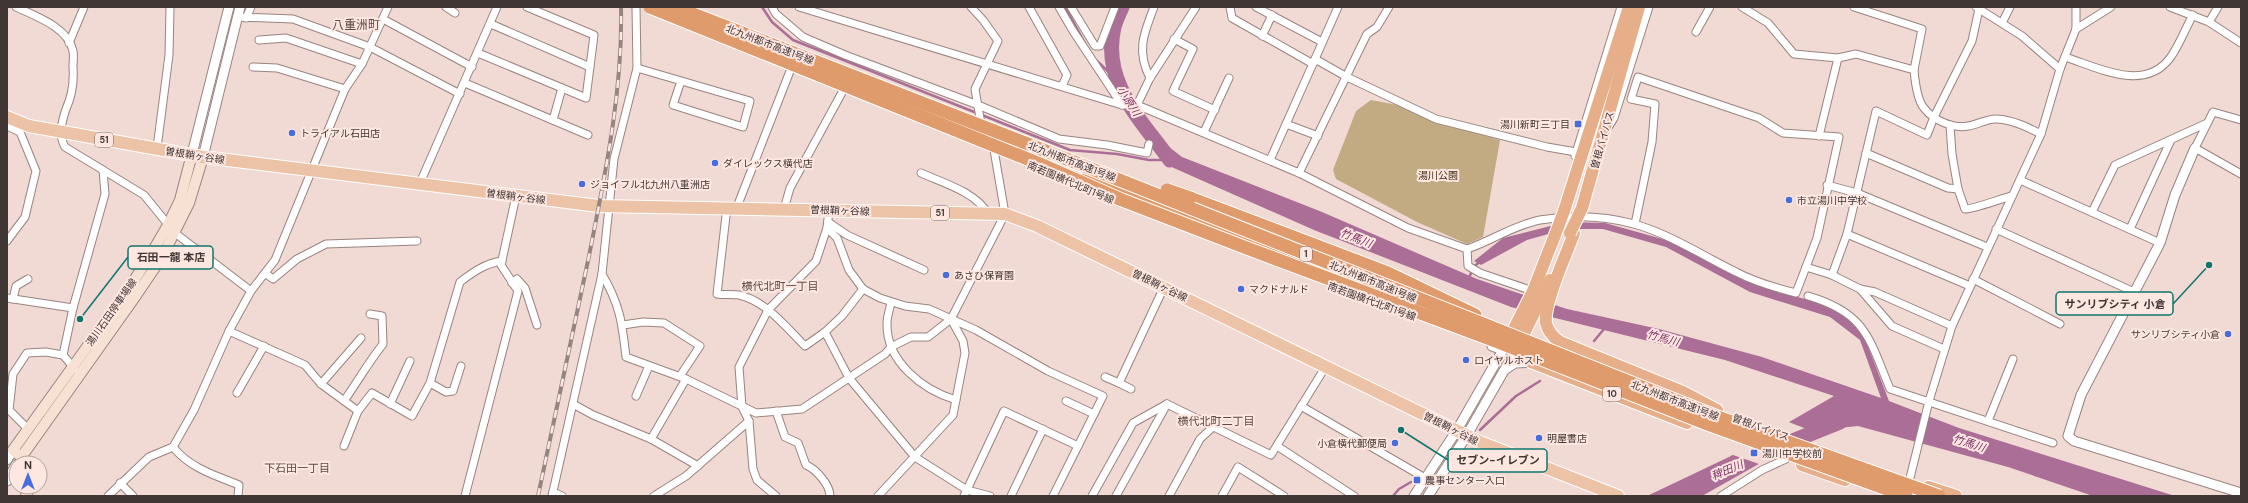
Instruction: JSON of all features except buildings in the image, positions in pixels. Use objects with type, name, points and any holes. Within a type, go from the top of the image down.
[{"type":"highway","name":"北九州都市高速1号線","points":[[650,7],[1040,164],[1122,200],[1498,342],[1725,431],[1905,496]]},
{"type":"highway","name":"曽根バイパス","points":[[1538,298],[1555,234],[1629,7]]},
{"type":"highway","name":"曽根バイパス","points":[[1508,352],[1519,334],[1526,314],[1538,298],[1572,233],[1582,208],[1639,7]]},
{"type":"highway","name":"北九州都市高速1号線","points":[[676,14],[1064,158],[1708,413],[1939,496]]},
{"type":"highway","points":[[1064,158],[1190,198],[1388,273],[1476,316]]},
{"type":"highway","points":[[1040,164],[1126,192],[1379,291],[1442,327]]},
{"type":"highway","points":[[1538,298],[1546,318],[1550,334],[1560,342],[1683,392],[1718,410]]},
{"type":"highway","name":"曽根バイパス","points":[[1519,334],[1764,428],[1910,481],[1956,496]]},
{"type":"highway","name":"10","points":[[1519,334],[1528,347],[1625,387],[1723,436]]},
{"type":"highway","name":"10","points":[[1508,352],[1825,474],[1895,496]]},
{"type":"main road","name":"曽根鞘ヶ谷線","points":[[7,116],[29,126],[198,156],[516,196],[610,205],[784,209],[828,220],[1004,214],[1037,226],[1462,433],[1599,493],[1618,496]]},
{"type":"main road","name":"湯川石田停車場線","points":[[22,455],[168,225],[198,156]]},
{"type":"main road","name":"湯川石田停車場線","points":[[20,455],[28,430],[138,294],[176,233],[189,203],[198,156]]},
{"type":"street","points":[[16,7],[48,22],[66,36],[73,50],[74,78],[69,101],[62,121],[61,132],[61,141],[65,147],[144,195],[176,233],[251,291]]},
{"type":"street","points":[[69,43],[84,7]]},
{"type":"street","points":[[157,148],[169,55],[170,7]]},
{"type":"street","points":[[198,156],[229,7]]},
{"type":"street","points":[[240,7],[242,17]]},
{"type":"street","points":[[198,156],[242,17],[251,7]]},
{"type":"street","points":[[108,496],[149,457],[173,447],[194,410],[229,330],[251,291],[275,260],[310,171],[345,89],[362,64],[388,7]]},
{"type":"street","points":[[446,7],[455,12]]},
{"type":"street","points":[[420,183],[491,24],[497,7]]},
{"type":"street","points":[[478,53],[586,98],[594,35],[527,7]]},
{"type":"street","points":[[562,496],[553,494],[602,274],[614,159],[637,68],[636,7]]},
{"type":"street","name":"南若園横代北町1号線","points":[[642,7],[676,14],[792,66],[1250,256],[1508,352]]},
{"type":"street","name":"南若園横代北町1号線","points":[[688,7],[981,124],[1519,334]]},
{"type":"street","points":[[772,7],[776,14],[803,37],[845,55],[978,105],[1059,139],[1107,145],[1147,153],[1149,144]]},
{"type":"street","points":[[799,7],[988,63],[1122,105],[1137,105],[1299,173],[1408,228],[1467,249],[1513,229],[1540,220],[1598,216],[1635,224],[1695,250],[1737,273],[1774,287],[1796,293],[1817,238],[1827,185],[1839,137],[1783,133],[1759,118],[1638,77],[1631,99],[1655,104],[1652,142],[1635,224]]},
{"type":"street","points":[[602,274],[612,290],[623,325],[626,357],[683,378],[742,407],[756,412],[802,409],[885,354],[891,347],[911,337],[928,337],[951,319],[1004,214],[994,150],[981,124],[975,89],[998,42],[983,20],[971,7]]},
{"type":"street","points":[[1029,7],[1067,75],[1062,86]]},
{"type":"street","points":[[1059,7],[1073,31],[1122,105]]},
{"type":"street","points":[[1072,7],[1082,27],[1095,46],[1100,46],[1116,7]]},
{"type":"street","points":[[1150,78],[1144,67],[1141,50],[1145,30],[1154,7]]},
{"type":"street","points":[[1137,105],[1150,78],[1196,7]]},
{"type":"street","points":[[1230,7],[1232,18],[1262,36],[1436,119],[1547,147],[1576,152]]},
{"type":"street","points":[[1257,7],[1322,42]]},
{"type":"street","points":[[1270,160],[1338,7]]},
{"type":"street","points":[[1299,173],[1367,34],[1376,27],[1389,7]]},
{"type":"street","points":[[1564,209],[1576,152],[1621,7]]},
{"type":"street","points":[[1604,133],[1614,118],[1649,7]]},
{"type":"street","points":[[1696,32],[1710,7]]},
{"type":"street","points":[[1742,7],[1768,23],[1794,54],[1838,58],[1856,54],[1914,70]]},
{"type":"street","points":[[1854,7],[1922,29],[1914,70],[1923,107],[1934,117],[1950,125],[1966,127],[1996,119],[2018,123],[2041,134]]},
{"type":"street","points":[[2002,23],[2010,7]]},
{"type":"street","points":[[1905,496],[1919,446],[1926,410],[1952,326],[1987,246],[2041,134],[2060,69],[2076,29],[2076,7]]},
{"type":"street","points":[[2076,29],[2111,7]]},
{"type":"street","points":[[2170,7],[2209,22],[2241,43]]},
{"type":"street","points":[[2209,22],[2218,7]]},
{"type":"street","points":[[1832,275],[1847,234],[1876,111],[1927,135],[1934,117],[1972,41],[1978,8],[2022,36],[2060,69]]},
{"type":"street","points":[[2065,58],[2120,75],[2135,77],[2148,73],[2161,67],[2170,58],[2193,15]]},
{"type":"street","points":[[1262,36],[1272,16]]},
{"type":"street","points":[[242,17],[293,19],[370,47],[460,94]]},
{"type":"street","points":[[382,19],[472,66]]},
{"type":"street","points":[[491,24],[590,67]]},
{"type":"street","points":[[1073,31],[1082,27]]},
{"type":"street","points":[[259,40],[286,38],[362,64]]},
{"type":"street","points":[[1174,40],[1193,49],[1173,91],[1214,110]]},
{"type":"street","points":[[1819,136],[1838,58]]},
{"type":"street","points":[[792,66],[732,207],[717,294],[739,295],[768,310],[805,346],[825,332],[842,316],[862,289]]},
{"type":"street","points":[[253,67],[277,68],[345,89]]},
{"type":"street","points":[[637,68],[750,101],[743,127],[673,105],[681,81]]},
{"type":"street","points":[[1204,132],[1229,78]]},
{"type":"street","points":[[465,83],[588,135]]},
{"type":"street","points":[[784,209],[790,188],[845,87]]},
{"type":"street","points":[[553,120],[562,88]]},
{"type":"street","points":[[2241,120],[2213,112],[2206,124],[2175,195],[2160,243],[2081,395],[2068,436],[2074,442],[2241,493]]},
{"type":"street","points":[[1286,124],[1318,136]]},
{"type":"street","points":[[2092,212],[2116,165],[2138,153],[2170,142],[2206,124]]},
{"type":"street","points":[[1950,125],[1952,154],[1958,189],[1965,208],[1969,210],[1991,201],[2012,196]]},
{"type":"street","points":[[7,126],[20,132],[36,171],[26,217],[7,241]]},
{"type":"street","points":[[2130,229],[2170,142]]},
{"type":"street","points":[[2196,148],[2241,174]]},
{"type":"street","points":[[1866,153],[1948,188],[1958,189]]},
{"type":"street","points":[[64,355],[73,308],[105,194],[103,170]]},
{"type":"street","points":[[921,173],[968,194],[984,207],[988,214]]},
{"type":"street","points":[[2020,180],[2160,243]]},
{"type":"street","points":[[1827,185],[1857,193],[1987,246]]},
{"type":"street","points":[[465,496],[518,292],[501,265],[516,196]]},
{"type":"street","points":[[776,496],[757,480],[753,469],[749,421],[742,407],[739,367],[768,310],[816,261],[828,220]]},
{"type":"street","points":[[828,220],[847,236],[924,270]]},
{"type":"street","points":[[828,220],[837,238],[849,270],[862,289],[891,302],[905,306],[929,309],[976,330],[1048,371],[1103,396],[1053,496]]},
{"type":"street","points":[[1996,229],[2134,292]]},
{"type":"street","points":[[1847,234],[1970,286]]},
{"type":"street","points":[[265,273],[273,279],[298,259],[326,244],[417,241]]},
{"type":"street","points":[[1467,249],[1468,266],[1480,273],[1538,298]]},
{"type":"street","points":[[344,446],[358,411],[372,393],[412,416],[430,383],[460,282],[472,272],[493,262],[502,260]]},
{"type":"street","points":[[1806,267],[1832,275],[1860,289],[1875,292],[1952,326]]},
{"type":"street","points":[[28,279],[16,286],[10,299],[73,308]]},
{"type":"street","points":[[512,283],[517,279],[525,288],[537,325]]},
{"type":"street","points":[[1973,279],[2060,324]]},
{"type":"street","points":[[1119,383],[1164,287]]},
{"type":"street","points":[[1860,289],[1892,326],[1944,349]]},
{"type":"street","points":[[1808,296],[1830,303],[1845,311],[1860,323],[1870,341],[1890,389],[2053,442]]},
{"type":"street","points":[[891,302],[887,323],[891,347],[900,364],[918,381],[940,395],[956,400]]},
{"type":"street","points":[[344,401],[358,381],[360,373],[383,344],[382,316],[370,314]]},
{"type":"street","points":[[878,496],[953,415],[965,353],[963,341],[951,319]]},
{"type":"street","points":[[623,325],[643,322],[664,323],[700,346],[651,439]]},
{"type":"street","points":[[229,330],[305,365],[321,384],[358,411]]},
{"type":"street","points":[[825,332],[849,378],[915,456],[966,493],[990,496]]},
{"type":"street","points":[[321,384],[361,338]]},
{"type":"street","points":[[237,393],[264,346]]},
{"type":"street","points":[[28,430],[9,410],[10,375],[27,353],[46,352],[64,355],[76,370]]},
{"type":"street","points":[[1504,371],[1508,352]]},
{"type":"street","points":[[1428,496],[1508,352]]},
{"type":"street","points":[[1988,421],[2013,359]]},
{"type":"street","points":[[390,404],[410,361]]},
{"type":"street","points":[[1414,496],[1425,478],[1462,433],[1504,371],[1515,363],[1533,362]]},
{"type":"street","points":[[430,383],[446,392],[453,391],[461,366]]},
{"type":"street","points":[[636,396],[649,366]]},
{"type":"street","points":[[1167,404],[1271,455],[1326,366]]},
{"type":"street","points":[[1105,377],[1131,389]]},
{"type":"street","points":[[1066,401],[1094,414]]},
{"type":"street","points":[[573,404],[593,415],[651,439],[698,466]]},
{"type":"street","points":[[1092,496],[1133,423],[1167,404]]},
{"type":"street","points":[[1116,496],[1167,404]]},
{"type":"street","points":[[1301,406],[1425,478]]},
{"type":"street","points":[[776,411],[785,437],[798,443],[806,465],[811,467],[830,489],[830,496]]},
{"type":"street","points":[[966,493],[1004,411],[1078,446]]},
{"type":"street","points":[[654,496],[686,476],[749,421]]},
{"type":"street","points":[[1169,496],[1200,439],[1213,426]]},
{"type":"street","points":[[1011,496],[1043,429]]},
{"type":"street","points":[[1277,446],[1354,496]]},
{"type":"street","points":[[173,447],[182,459],[203,471],[239,485],[238,496]]},
{"type":"street","points":[[1721,496],[1784,458]]},
{"type":"street","points":[[1222,496],[1238,467],[1284,496]]},
{"type":"street","points":[[120,483],[133,496]]},
{"type":"green space","name":"湯川公園","points":[[1371,100],[1403,106],[1432,120],[1500,140],[1483,237],[1467,244],[1417,222],[1336,179],[1333,170],[1356,111]]},
{"type":"water","name":"竹馬川","points":[[1164,143],[1182,157],[1322,212],[1477,279],[1567,309],[1659,329],[1762,357],[1881,398],[1860,340],[1830,317],[1750,292],[1666,247],[1603,229],[1566,229],[1527,240],[1481,265],[1474,261],[1503,238],[1566,222],[1605,223],[1666,240],[1765,288],[1830,306],[1853,322],[1864,336],[1889,401],[1959,428],[2175,496],[2093,496],[2008,467],[1858,426],[1819,430],[1702,496],[1647,496],[1729,457],[1834,396],[1725,360],[1511,307],[1314,230],[1167,165],[1160,159],[1159,144]]},
{"type":"pier","points":[[1786,421],[1817,433],[1762,465],[1730,454]]},
{"type":"waterway","points":[[762,7],[772,22],[793,40],[1070,150],[1117,154],[1149,160],[1163,160]]},
{"type":"waterway","points":[[1065,7],[1086,45]]},
{"type":"waterway","name":"小原川","points":[[1122,7],[1114,27],[1111,47],[1113,65],[1118,83],[1136,115],[1170,160]]},
{"type":"waterway","points":[[1097,61],[1115,78]]},
{"type":"waterway","points":[[1469,278],[1473,268],[1480,261]]},
{"type":"waterway","points":[[1594,341],[1604,329]]},
{"type":"waterway","points":[[1480,430],[1516,396],[1540,381]]},
{"type":"waterway","name":"稗田川","points":[[1795,440],[1840,422]]},
{"type":"waterway","points":[[1393,496],[1399,489],[1411,482]]},
{"type":"railway","points":[[538,496],[607,164],[619,70],[621,7]]},
{"type":"place","name":"湯川新町三丁目","points":[[1578,124]]},
{"type":"place","name":"トライアル石田店","points":[[292,133]]},
{"type":"place","name":"ダイレックス横代店","points":[[715,163]]},
{"type":"place","name":"ジョイフル北九州八重洲店","points":[[582,184]]},
{"type":"place","name":"市立湯川中学校","points":[[1789,200]]},
{"type":"place","name":"サンリブシティ 小倉","points":[[2209,265]]},
{"type":"place","name":"あさひ保育園","points":[[946,275]]},
{"type":"place","name":"マクドナルド","points":[[1241,289]]},
{"type":"place","name":"石田一龍 本店","points":[[80,319]]},
{"type":"place","name":"サンリブシティ小倉","points":[[2228,334]]},
{"type":"place","name":"ロイヤルホスト","points":[[1466,360]]},
{"type":"place","name":"セブン-イレブン","points":[[1401,430]]},
{"type":"place","name":"明屋書店","points":[[1539,438]]},
{"type":"place","name":"小倉横代郵便局","points":[[1395,443]]},
{"type":"place","name":"湯川中学校前","points":[[1754,453]]},
{"type":"place","name":"農事センター入口","points":[[1417,480]]},
{"type":"district","name":"八重洲町","points":[[356,25]]},
{"type":"district","name":"横代北町一丁目","points":[[780,286]]},
{"type":"district","name":"横代北町二丁目","points":[[1216,421]]},
{"type":"district","name":"下石田一丁目","points":[[297,468]]}]
